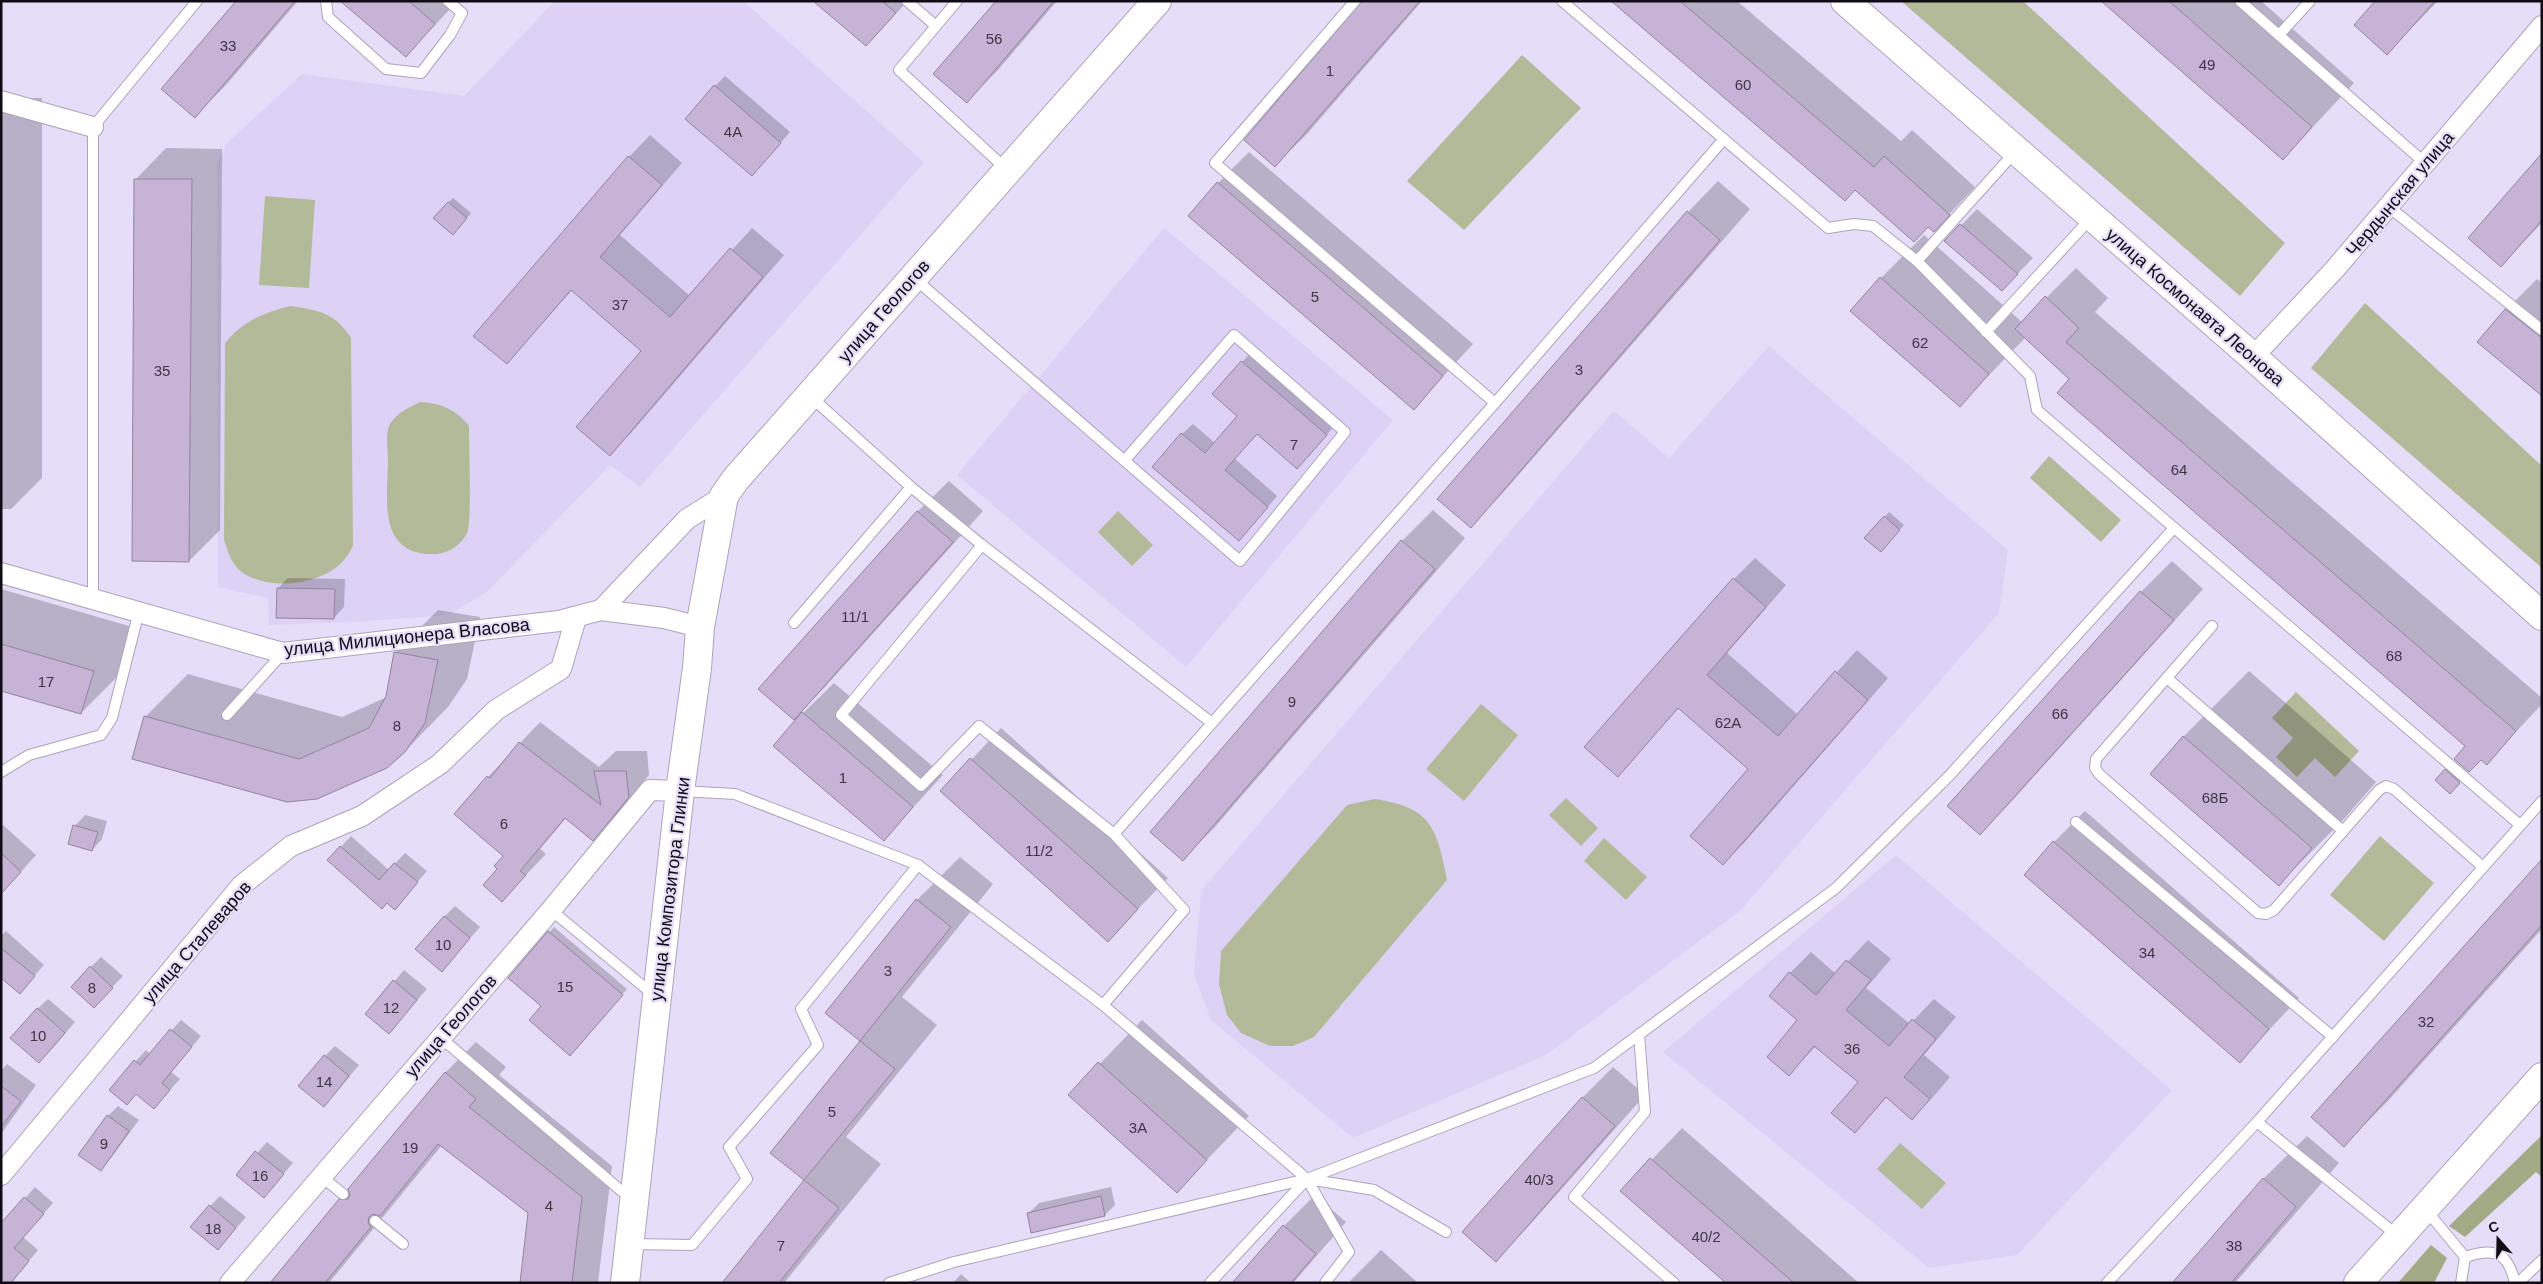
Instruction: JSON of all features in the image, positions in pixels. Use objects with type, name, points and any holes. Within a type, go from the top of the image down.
[{"type":"street","name":"улица Геологов","points":[[601,610],[688,520],[724,496],[735,480],[1157,1]]},
{"type":"street","name":"улица Космонавта Леонова","points":[[1845,1],[2253,357],[2542,616]]},
{"type":"street","name":"Чердынская улица","points":[[2253,357],[2389,207],[2542,26]]},
{"type":"street","points":[[1,101],[93,127]]},
{"type":"street","name":"улица Композитора Глинки","points":[[625,1283],[680,791],[698,668],[700,627],[724,496]]},
{"type":"street","name":"улица Милиционера Власова","points":[[1,573],[283,653],[576,618],[601,610],[664,618],[700,627]]},
{"type":"street","name":"улица Сталеваров","points":[[1,1174],[242,885],[291,846],[362,816],[440,764],[496,710],[562,669],[576,618]]},
{"type":"street","name":"улица Геологов","points":[[230,1283],[551,910],[650,790],[680,791]]},
{"type":"street","points":[[2358,1283],[2542,1077]]},
{"type":"lane","points":[[93,599],[93,127],[197,1]]},
{"type":"lane","points":[[326,1],[328,17],[386,69],[422,73],[450,35],[462,14],[448,1]]},
{"type":"lane","points":[[907,1],[936,26]]},
{"type":"lane","points":[[957,1],[899,70],[1008,170]]},
{"type":"lane","points":[[1355,1],[1215,163],[1494,403]]},
{"type":"lane","points":[[1562,1],[1828,228],[1854,224],[1873,226],[1917,261],[2030,376],[2036,410],[2520,825]]},
{"type":"lane","points":[[2240,1],[2425,163]]},
{"type":"lane","points":[[2279,35],[2310,1]]},
{"type":"lane","points":[[1114,834],[1724,139]]},
{"type":"lane","points":[[1917,261],[2016,151]]},
{"type":"lane","points":[[2389,207],[2542,330]]},
{"type":"lane","points":[[1986,332],[2092,217]]},
{"type":"lane","points":[[913,278],[1124,460],[1240,560],[1345,432],[1234,335],[1124,460]]},
{"type":"lane","points":[[809,396],[911,487],[982,546],[1212,723]]},
{"type":"lane","points":[[794,623],[911,487]]},
{"type":"lane","points":[[889,1283],[954,1262],[1307,1179],[1594,1068],[1836,888],[1948,776],[2174,528]]},
{"type":"lane","points":[[982,546],[841,715],[921,786],[979,726],[1114,834],[1184,910],[1103,1005]]},
{"type":"lane","points":[[2,771],[29,755],[101,735],[112,718],[139,611]]},
{"type":"lane","points":[[2212,626],[2096,759],[2095,768],[2099,774],[2258,913],[2266,914],[2274,910],[2379,790],[2386,786],[2394,788],[2483,867]]},
{"type":"lane","points":[[227,715],[283,653]]},
{"type":"lane","points":[[2167,678],[2343,831]]},
{"type":"lane","points":[[680,791],[735,794],[918,866],[1103,1005],[1307,1179],[1349,1252],[1325,1283]]},
{"type":"lane","points":[[2107,1283],[2257,1122],[2542,801]]},
{"type":"lane","points":[[2076,822],[2332,1037]]},
{"type":"lane","points":[[629,1244],[692,1245],[747,1180],[729,1146],[818,1045],[801,1009],[918,866]]},
{"type":"lane","points":[[551,910],[657,998]]},
{"type":"lane","points":[[1639,1034],[1645,1112],[1574,1197],[1674,1283]]},
{"type":"lane","points":[[441,1038],[634,1201]]},
{"type":"lane","points":[[2257,1122],[2398,1236]]},
{"type":"lane","points":[[322,1176],[343,1194]]},
{"type":"lane","points":[[1307,1179],[1374,1190],[1446,1232]]},
{"type":"lane","points":[[1210,1283],[1307,1179]]},
{"type":"lane","points":[[2423,1208],[2466,1258]]},
{"type":"lane","points":[[375,1221],[403,1244]]},
{"type":"lane","points":[[2466,1258],[2492,1252],[2505,1258],[2512,1266],[2517,1283],[2542,1260]]},
{"type":"lane","points":[[2462,1283],[2461,1272],[2466,1258]]},
{"type":"shaded area","points":[[555,1],[743,1],[924,162],[640,487],[610,465],[488,591],[449,615],[355,622],[269,625],[268,598],[218,587],[217,164],[227,143],[302,74],[464,96]]},
{"type":"shaded area","points":[[1164,228],[1393,420],[1186,667],[957,475]]},
{"type":"shaded area","points":[[1769,346],[2008,550],[1999,613],[1740,911],[1546,1055],[1353,1138],[1211,1020],[1194,975],[1201,891],[1614,411],[1669,458]]},
{"type":"shaded area","points":[[1896,855],[2172,1090],[2017,1255],[1929,1268],[1663,1052]]},
{"type":"green space","points":[[1901,1],[2023,1],[2285,243],[2240,296]]},
{"type":"green space","points":[[1522,55],[1581,108],[1464,230],[1407,181]]},
{"type":"green space","points":[[265,196],[315,200],[309,288],[259,285]]},
{"type":"green space","points":[[2365,303],[2542,466],[2542,568],[2311,368]]},
{"type":"green space","points":[[290,306],[310,309],[325,314],[339,323],[351,338],[353,546],[348,555],[333,570],[308,580],[280,583],[254,579],[239,570],[231,558],[224,540],[225,343],[246,323]]},
{"type":"green space","points":[[420,402],[448,408],[469,426],[469,526],[462,541],[446,552],[437,554],[418,553],[404,547],[395,537],[390,524],[388,510],[388,427],[400,413]]},
{"type":"green space","points":[[2049,456],[2121,520],[2101,542],[2030,478]]},
{"type":"green space","points":[[1118,511],[1153,545],[1132,566],[1098,532]]},
{"type":"green space","points":[[2296,692],[2359,751],[2335,777],[2315,758],[2297,777],[2276,757],[2293,738],[2272,718]]},
{"type":"green space","points":[[1481,704],[1518,735],[1464,801],[1426,769]]},
{"type":"green space","points":[[1566,798],[1598,828],[1581,846],[1549,815]]},
{"type":"green space","points":[[1375,799],[1409,808],[1428,823],[1439,846],[1447,880],[1314,1037],[1293,1046],[1270,1046],[1241,1033],[1227,1015],[1219,984],[1221,951],[1347,805]]},
{"type":"green space","points":[[2380,836],[2434,883],[2384,941],[2330,895]]},
{"type":"green space","points":[[1604,838],[1647,877],[1626,900],[1584,861]]},
{"type":"green space","points":[[2542,1135],[2542,1177],[2536,1172],[2465,1237],[2449,1226]]},
{"type":"green space","points":[[1900,1143],[1946,1183],[1922,1209],[1877,1169]]},
{"type":"green space","points":[[2431,1245],[2447,1258],[2434,1283],[2398,1283]]},
{"type":"building","points":[[236,1],[295,1],[195,118],[161,89]]},
{"type":"building","points":[[340,1],[409,1],[435,24],[406,57]]},
{"type":"building","points":[[813,1],[882,1],[896,13],[866,46]]},
{"type":"building","points":[[996,1],[1054,1],[967,103],[933,74]]},
{"type":"building","points":[[1362,1],[1420,1],[1275,167],[1244,140]]},
{"type":"building","points":[[1611,1],[1680,1],[1874,167],[1884,156],[1950,215],[1934,232],[1928,227],[1914,242],[1855,190],[1845,201]]},
{"type":"building","points":[[2101,1],[2169,1],[2312,127],[2283,160]]},
{"type":"building","points":[[2375,1],[2435,1],[2387,55],[2354,25]]},
{"type":"building","points":[[714,85],[781,143],[752,176],[685,119]]},
{"type":"building","points":[[2542,153],[2542,220],[2501,267],[2468,238]]},
{"type":"building","points":[[628,156],[662,185],[600,257],[670,317],[730,248],[763,277],[610,456],[576,427],[641,351],[571,290],[507,364],[473,336]]},
{"type":"building","points":[[134,179],[192,179],[189,562],[132,561]]},
{"type":"building","points":[[1217,182],[1443,376],[1414,410],[1188,216]]},
{"type":"building","points":[[448,202],[467,218],[453,235],[433,218]]},
{"type":"building","points":[[1687,211],[1720,240],[1471,528],[1437,499]]},
{"type":"building","points":[[1960,224],[2018,274],[2002,291],[1944,241]]},
{"type":"building","points":[[1880,277],[1989,374],[1960,407],[1850,311]]},
{"type":"building","points":[[2045,296],[2079,328],[2066,342],[2516,731],[2487,765],[2481,760],[2469,772],[2454,759],[2465,746],[2057,393],[2069,379],[2015,329]]},
{"type":"building","points":[[2505,309],[2542,338],[2542,396],[2477,342]]},
{"type":"building","points":[[1241,361],[1327,435],[1297,469],[1257,434],[1225,470],[1268,507],[1239,541],[1152,467],[1181,433],[1205,453],[1237,416],[1212,394]]},
{"type":"building","points":[[917,511],[953,542],[794,720],[758,689]]},
{"type":"building","points":[[1884,516],[1900,530],[1881,552],[1864,538]]},
{"type":"building","points":[[1401,540],[1435,569],[1183,861],[1150,832]]},
{"type":"building","points":[[1733,578],[1766,607],[1707,675],[1778,736],[1835,671],[1868,700],[1723,865],[1690,836],[1748,769],[1678,708],[1618,777],[1584,747]]},
{"type":"building","points":[[277,588],[335,589],[334,619],[276,618]]},
{"type":"building","points":[[2140,591],[2174,620],[1980,835],[1947,806]]},
{"type":"building","points":[[1,644],[94,671],[81,714],[1,691]]},
{"type":"building","points":[[394,652],[438,660],[425,723],[405,752],[387,768],[317,799],[287,802],[132,759],[144,716],[299,759],[369,728],[386,696]]},
{"type":"building","points":[[802,712],[913,807],[884,841],[773,746]]},
{"type":"building","points":[[2183,736],[2312,848],[2279,886],[2150,774]]},
{"type":"building","points":[[519,742],[601,805],[594,771],[626,771],[629,797],[593,841],[565,818],[520,871],[526,875],[502,902],[483,885],[497,869],[494,866],[503,856],[454,814],[487,776],[490,778]]},
{"type":"building","points":[[970,758],[1138,909],[1108,942],[940,791]]},
{"type":"building","points":[[2445,769],[2460,783],[2450,794],[2435,780]]},
{"type":"building","points":[[73,825],[98,832],[92,851],[68,844]]},
{"type":"building","points":[[2053,841],[2269,1029],[2240,1063],[2024,875]]},
{"type":"building","points":[[340,846],[379,880],[394,863],[418,882],[395,910],[387,903],[382,909],[327,860]]},
{"type":"building","points":[[1,853],[21,872],[1,894]]},
{"type":"building","points":[[2542,859],[2542,925],[2344,1147],[2311,1117]]},
{"type":"building","points":[[916,899],[951,927],[860,1041],[825,1013]]},
{"type":"building","points":[[444,916],[470,938],[442,972],[415,949]]},
{"type":"building","points":[[548,931],[623,995],[570,1056],[529,1020],[541,1006],[508,978]]},
{"type":"building","points":[[1,948],[35,976],[20,994],[1,978]]},
{"type":"building","points":[[1846,960],[1871,980],[1846,1010],[1889,1046],[1912,1019],[1936,1039],[1904,1077],[1930,1099],[1912,1120],[1886,1097],[1855,1133],[1831,1113],[1858,1082],[1814,1046],[1789,1076],[1767,1057],[1797,1020],[1769,996],[1789,972],[1816,995]]},
{"type":"building","points":[[90,966],[113,988],[94,1008],[71,987]]},
{"type":"building","points":[[393,980],[417,1000],[389,1034],[365,1014]]},
{"type":"building","points":[[37,1008],[65,1033],[39,1063],[10,1038]]},
{"type":"building","points":[[170,1029],[192,1047],[162,1083],[170,1090],[154,1109],[136,1094],[127,1105],[109,1090],[134,1060],[140,1065]]},
{"type":"building","points":[[860,1041],[895,1069],[804,1180],[770,1153]]},
{"type":"building","points":[[324,1055],[349,1076],[324,1107],[298,1086]]},
{"type":"building","points":[[1098,1062],[1207,1160],[1177,1193],[1068,1095]]},
{"type":"building","points":[[445,1072],[476,1099],[469,1107],[582,1197],[572,1283],[520,1283],[528,1213],[438,1144],[380,1216],[373,1214],[369,1217],[368,1223],[371,1227],[325,1283],[270,1283],[339,1199],[348,1199],[350,1195],[348,1189]]},
{"type":"building","points":[[1,1086],[21,1101],[1,1127]]},
{"type":"building","points":[[1582,1097],[1615,1126],[1496,1262],[1462,1232]]},
{"type":"building","points":[[107,1115],[129,1131],[101,1171],[78,1155]]},
{"type":"building","points":[[255,1151],[284,1174],[264,1198],[236,1175]]},
{"type":"building","points":[[1650,1158],[1794,1283],[1726,1283],[1620,1191]]},
{"type":"building","points":[[2263,1178],[2296,1207],[2231,1283],[2172,1283]]},
{"type":"building","points":[[804,1180],[839,1208],[779,1283],[722,1283]]},
{"type":"building","points":[[1101,1196],[1105,1216],[1031,1233],[1027,1213]]},
{"type":"building","points":[[24,1197],[44,1214],[14,1248],[29,1261],[11,1283],[1,1283],[1,1223]]},
{"type":"building","points":[[209,1205],[236,1228],[218,1250],[190,1227]]},
{"type":"building","points":[[1283,1225],[1316,1254],[1291,1283],[1232,1283]]}]
